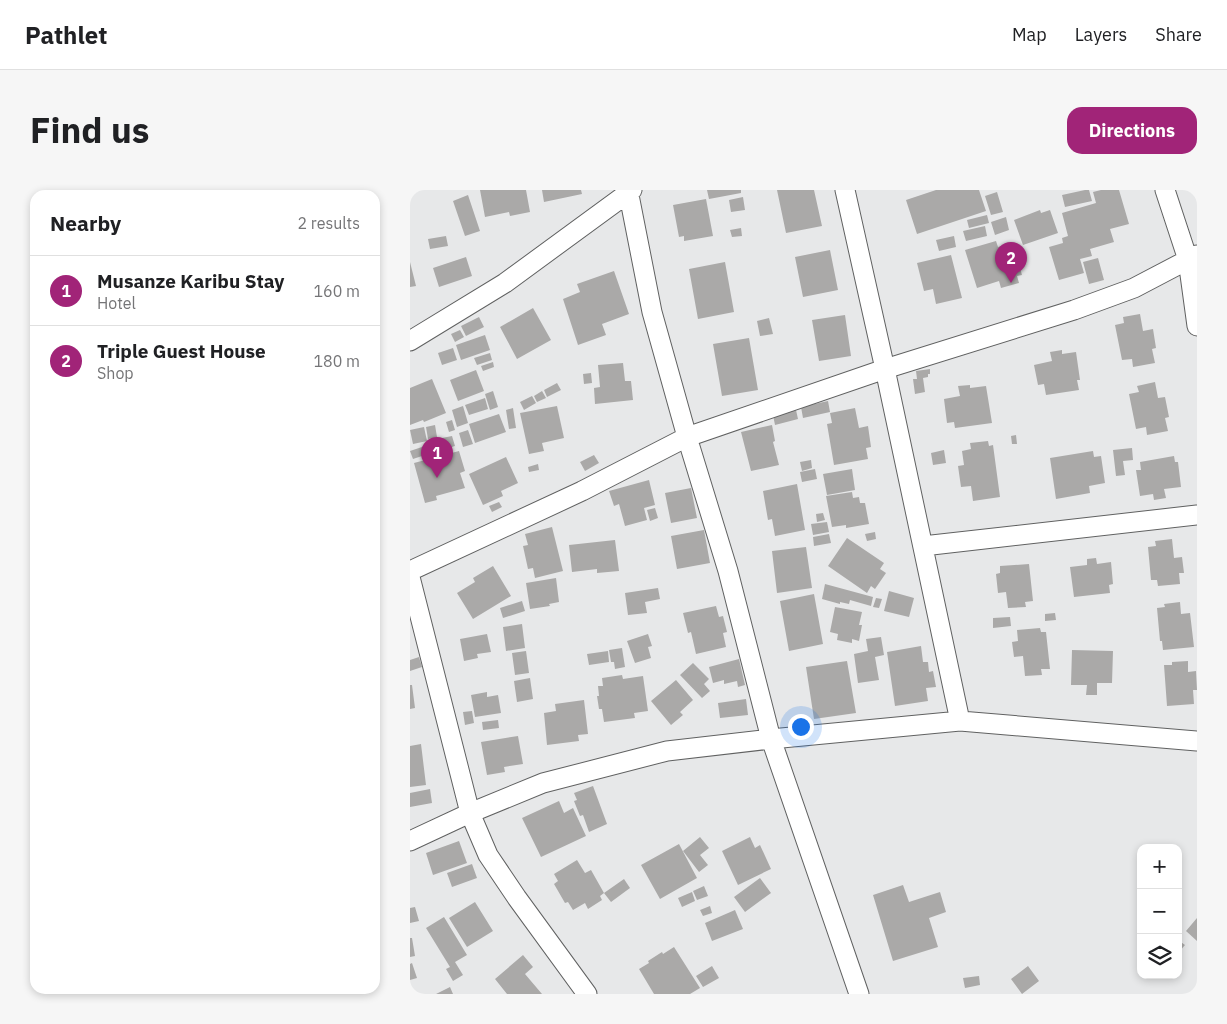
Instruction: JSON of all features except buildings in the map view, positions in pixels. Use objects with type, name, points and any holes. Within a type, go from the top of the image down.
[{"type":"street","points":[[844,190],[885,369],[960,721]]},
{"type":"street","points":[[1165,190],[1192,257],[1197,326]]},
{"type":"street","points":[[410,341],[505,283],[630,191],[652,312],[687,437],[728,571],[771,739],[859,994]]},
{"type":"street","points":[[410,571],[582,491],[687,437],[885,369],[1074,310],[1134,288],[1192,257]]},
{"type":"street","points":[[923,546],[1197,515]]},
{"type":"street","points":[[410,577],[470,813],[488,855],[587,994]]},
{"type":"street","points":[[410,840],[543,783],[667,751],[960,721],[1197,741]]},
{"type":"place","name":"Triple Guest House","points":[[1011,283]]},
{"type":"place","name":"Musanze Karibu Stay","points":[[437,478]]}]
